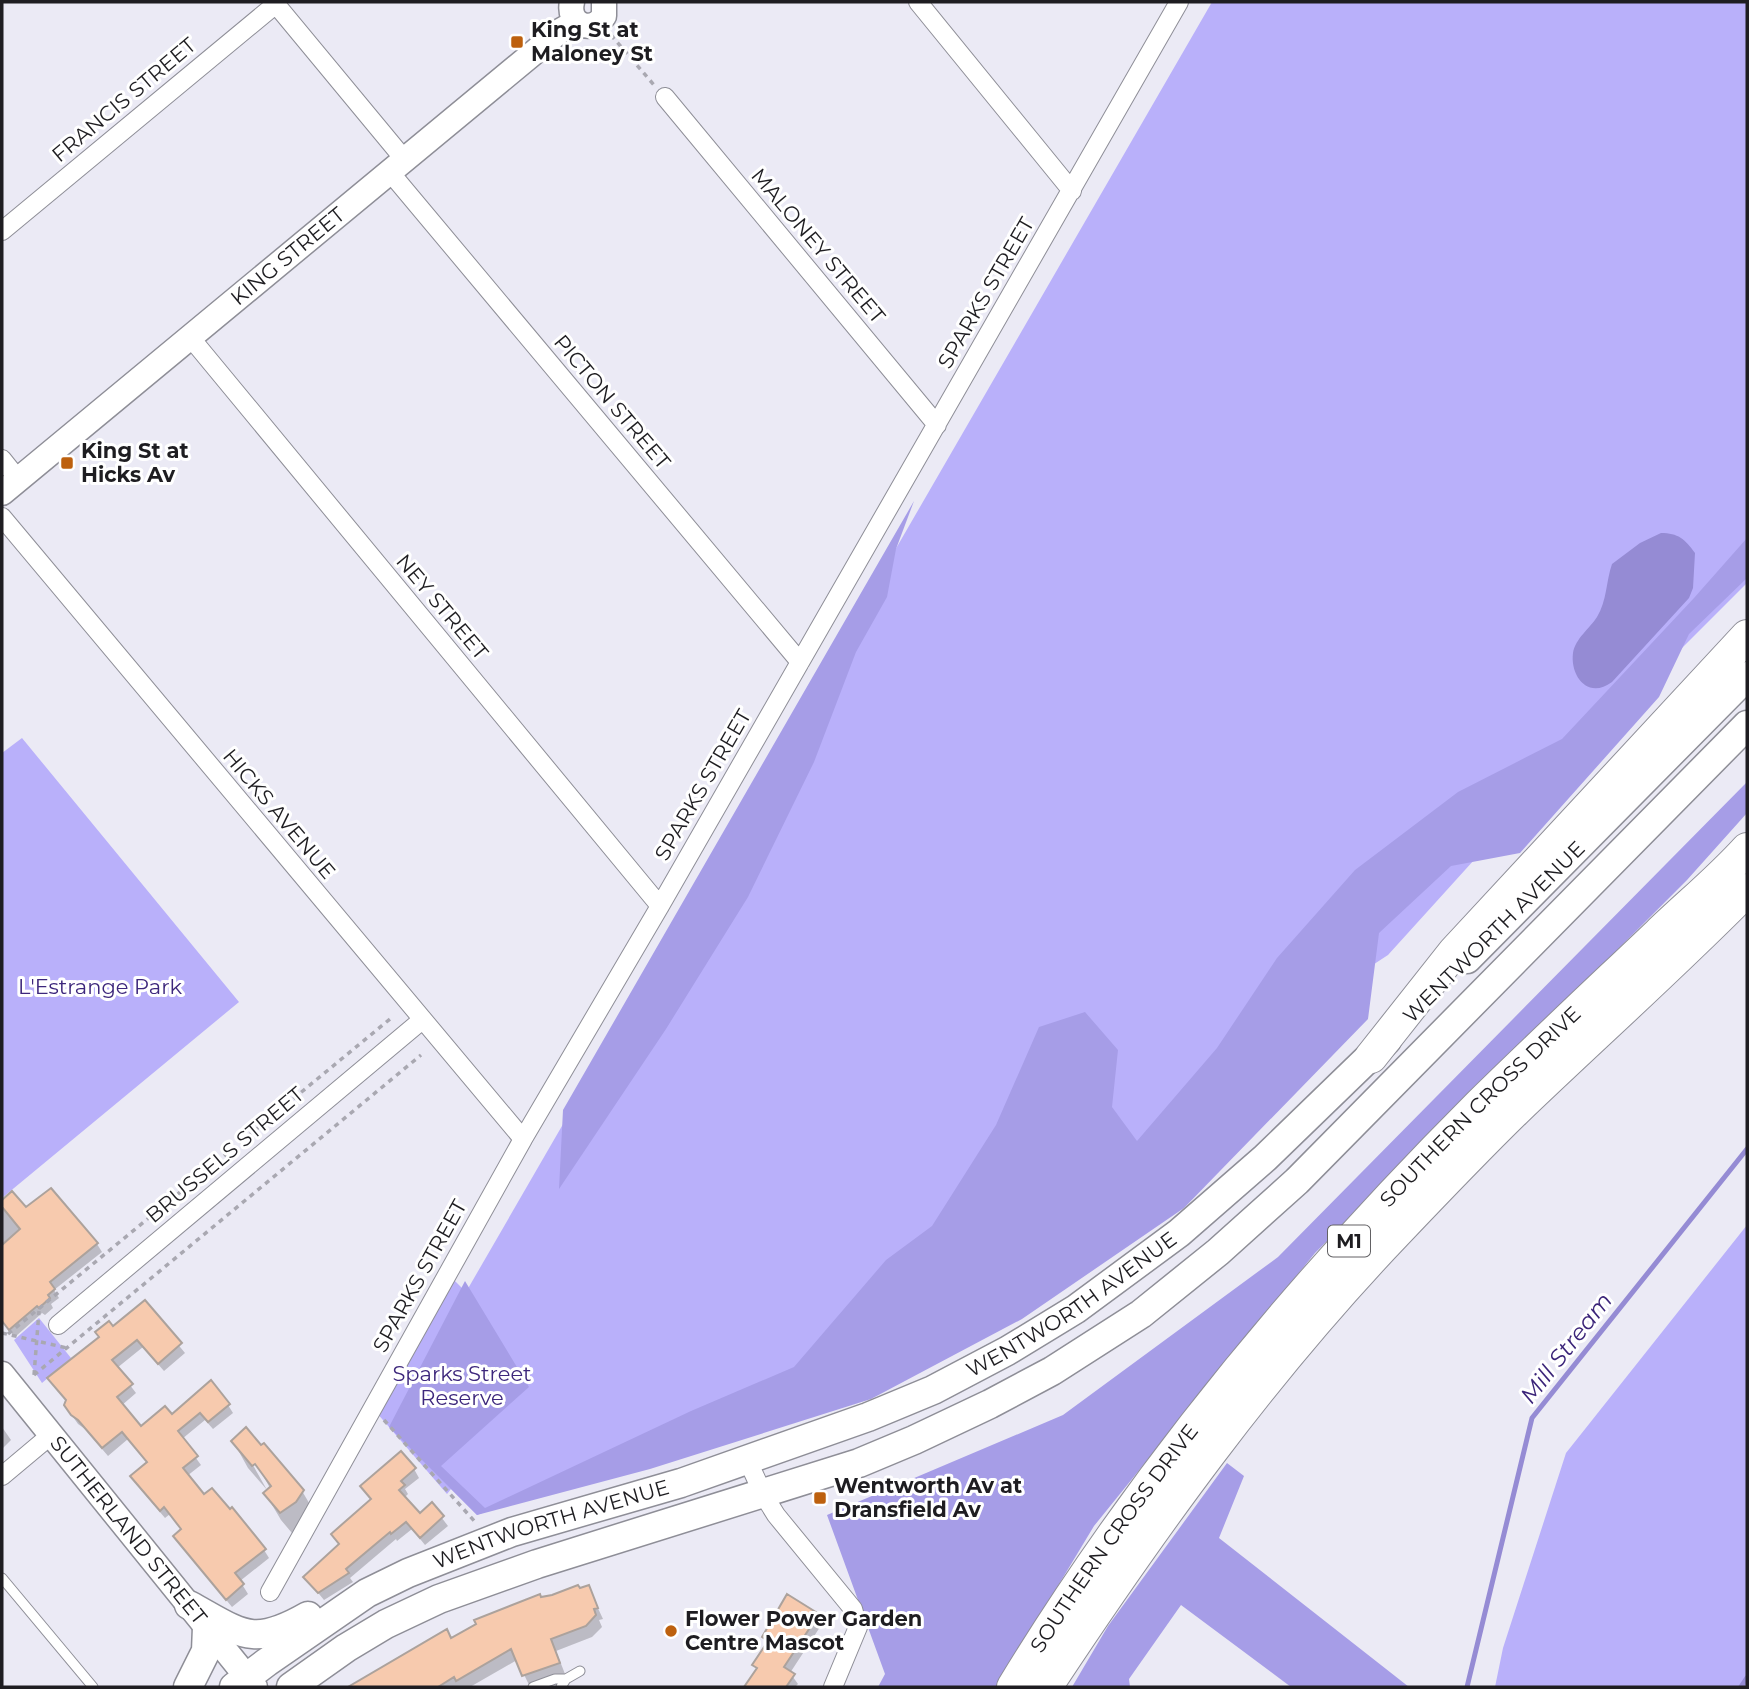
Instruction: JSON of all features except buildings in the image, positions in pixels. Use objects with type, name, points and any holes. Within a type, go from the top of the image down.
[{"type":"highway","points":[[1371,1057],[1454,952],[1747,636]]},
{"type":"highway","name":"SOUTHERN CROSS DRIVE","points":[[1013,1687],[1130,1513],[1214,1402],[1317,1276],[1480,1105],[1747,849]]},
{"type":"highway","name":"SOUTHERN CROSS DRIVE","points":[[1046,1687],[1107,1594],[1189,1479],[1298,1342],[1393,1236],[1513,1113],[1747,890]]},
{"type":"main road","name":"KING STREET","points":[[10,486],[560,31],[574,12],[588,27],[600,22],[606,11],[604,2]]},
{"type":"main road","name":"WENTWORTH AVENUE","points":[[246,1684],[367,1593],[408,1573],[512,1532],[748,1461],[868,1417],[933,1390],[1007,1351],[1076,1309],[1179,1233],[1265,1158],[1371,1057],[1747,676]]},
{"type":"main road","name":"WENTWORTH AVENUE","points":[[291,1687],[346,1648],[386,1624],[439,1599],[537,1563],[859,1463],[914,1440],[1052,1371],[1141,1314],[1218,1252],[1297,1181],[1747,725]]},
{"type":"main road","name":"SUTHERLAND STREET","points":[[2,1374],[198,1616],[246,1684]]},
{"type":"main road","points":[[198,1616],[255,1636],[281,1632],[324,1608],[367,1593]]},
{"type":"main road","points":[[188,1687],[206,1651],[198,1616]]},
{"type":"street","points":[[918,2],[1072,191]]},
{"type":"street","name":"SPARKS STREET","points":[[270,1592],[523,1139],[660,906],[1179,2]]},
{"type":"street","name":"PICTON STREET","points":[[275,3],[397,165],[800,662]]},
{"type":"street","name":"FRANCIS STREET","points":[[2,231],[275,3]]},
{"type":"street","name":"MALONEY STREET","points":[[665,97],[937,425]]},
{"type":"street","name":"NEY STREET","points":[[190,337],[660,906]]},
{"type":"street","points":[[2,459],[10,486]]},
{"type":"street","name":"HICKS AVENUE","points":[[2,517],[523,1139]]},
{"type":"street","name":"BRUSSELS STREET","points":[[58,1325],[422,1020]]},
{"type":"street","points":[[2,1476],[51,1435]]},
{"type":"street","points":[[748,1461],[763,1494],[784,1524],[853,1609],[858,1627],[833,1687]]},
{"type":"lane","points":[[2,1578],[93,1687]]},
{"type":"lane","points":[[533,1687],[555,1679],[563,1683],[580,1671]]},
{"type":"path","points":[[610,33],[665,97]]},
{"type":"path","points":[[8,1334],[390,1019]]},
{"type":"path","points":[[39,1309],[34,1375],[421,1055]]},
{"type":"path","points":[[2,1333],[67,1348]]},
{"type":"path","points":[[380,1416],[477,1523]]},
{"type":"green space","name":"Sparks Street Reserve","points":[[1212,2],[1747,2],[1747,583],[1513,817],[1388,955],[1293,1017],[877,1367],[477,1515],[451,1489],[447,1494],[376,1412],[454,1280],[466,1292]]},
{"type":"green space","points":[[914,501],[896,549],[887,597],[856,652],[814,762],[748,897],[666,1029],[559,1189],[563,1110]]},
{"type":"green space","name":"Sparks Street Reserve","points":[[1747,538],[1747,578],[1689,634],[1659,697],[1520,853],[1451,866],[1379,933],[1368,1019],[1184,1208],[1022,1319],[871,1399],[650,1469],[477,1515],[389,1427],[465,1281],[529,1387],[441,1466],[485,1508],[691,1411],[794,1367],[886,1260],[932,1226],[996,1125],[1039,1027],[1085,1012],[1118,1050],[1112,1107],[1137,1141],[1217,1048],[1277,958],[1355,870],[1458,792],[1562,739]]},
{"type":"green space","name":"L'Estrange Park","points":[[22,738],[239,1002],[2,1198],[2,753]]},
{"type":"green space","points":[[1747,782],[1747,813],[1687,880],[1315,1253],[1094,1526],[997,1687],[878,1687],[885,1674],[827,1515],[1063,1415],[1278,1257]]},
{"type":"green space","points":[[1747,1225],[1747,1687],[1495,1687],[1503,1648],[1566,1453]]},
{"type":"green space","points":[[39,1318],[71,1358],[42,1383],[14,1340]]},
{"type":"green space","points":[[1227,1463],[1244,1476],[1219,1538],[1409,1687],[1291,1687],[1181,1605],[1129,1679],[1130,1687],[1072,1687],[1108,1626]]},
{"type":"shaded area","points":[[1661,533],[1681,538],[1695,553],[1693,588],[1689,598],[1612,682],[1603,687],[1588,687],[1574,670],[1573,653],[1600,611],[1612,564],[1640,543]]},
{"type":"waterway","name":"Mill Stream","points":[[1467,1687],[1532,1418],[1747,1149]]},
{"type":"waterway","points":[[1741,1687],[1747,1678]]},
{"type":"place","name":"King St at Maloney St","points":[[517,42]]},
{"type":"place","name":"King St at Hicks Av","points":[[67,463]]},
{"type":"place","name":"Wentworth Av at Dransfield Av","points":[[820,1498]]},
{"type":"place","name":"Flower Power Garden Centre Mascot","points":[[671,1631]]}]
